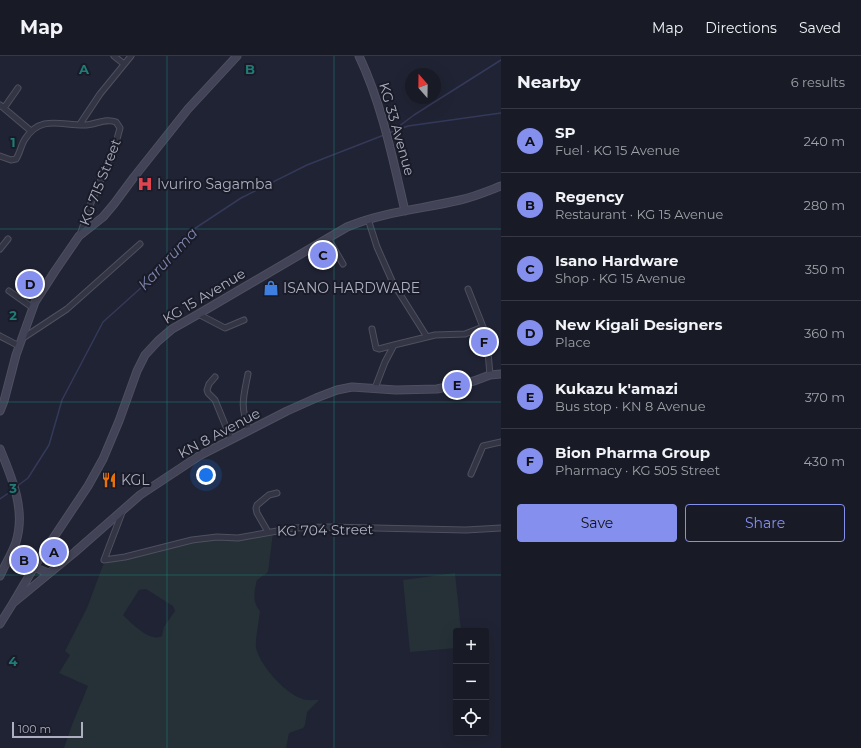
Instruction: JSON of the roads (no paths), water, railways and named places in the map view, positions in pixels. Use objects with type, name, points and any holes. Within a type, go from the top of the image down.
[{"type":"main road","points":[[0,411],[19,346],[35,302],[55,271],[80,236],[103,217],[188,109],[237,56]]},
{"type":"main road","name":"KG 33 Avenue","points":[[359,56],[380,111],[405,211]]},
{"type":"main road","name":"KG 15 Avenue","points":[[13,603],[88,486],[103,459],[119,421],[137,371],[145,355],[158,341],[172,330],[198,314],[347,227],[368,219],[462,199],[501,186]]},
{"type":"main road","name":"KN 8 Avenue","points":[[0,624],[13,603],[75,552],[140,495],[199,456],[287,411],[337,390],[352,387],[396,390],[437,389],[474,381],[490,375],[501,374]]},
{"type":"main road","points":[[0,449],[17,495],[19,510],[16,542],[0,576]]},
{"type":"main road","points":[[36,566],[48,573]]},
{"type":"main road","points":[[36,566],[37,575],[40,581]]},
{"type":"main road","points":[[30,575],[33,586]]},
{"type":"street","points":[[114,56],[124,64]]},
{"type":"street","points":[[80,124],[100,94],[131,56]]},
{"type":"street","points":[[0,156],[11,160],[16,159],[24,141],[31,131],[2,107],[18,88]]},
{"type":"street","name":"KG 715 Street","points":[[31,131],[38,126],[47,123],[86,125],[99,121],[112,120],[116,122],[120,128],[114,150],[92,200],[80,236]]},
{"type":"street","points":[[368,219],[377,247],[393,283],[428,337]]},
{"type":"street","points":[[328,238],[343,264]]},
{"type":"street","points":[[0,249],[8,239]]},
{"type":"street","points":[[23,338],[67,309],[140,244]]},
{"type":"street","points":[[468,289],[487,340],[490,375]]},
{"type":"street","points":[[9,291],[33,308]]},
{"type":"street","points":[[198,314],[224,328],[244,320]]},
{"type":"street","points":[[372,329],[376,348],[379,350],[435,335],[465,334],[483,327]]},
{"type":"street","points":[[0,336],[5,340],[19,346]]},
{"type":"street","points":[[374,388],[394,345]]},
{"type":"street","points":[[248,374],[244,389],[243,407],[244,416],[249,430]]},
{"type":"street","points":[[215,377],[209,384],[207,390],[215,400],[231,439]]},
{"type":"street","points":[[471,474],[483,446],[501,442]]},
{"type":"street","points":[[268,532],[256,508],[257,505],[269,495],[277,493]]},
{"type":"street","name":"KG 704 Street","points":[[123,510],[104,560],[125,557],[192,540],[217,537],[238,538],[294,528],[321,527],[466,530],[501,528]]},
{"type":"waterway","points":[[394,130],[414,115],[501,60]]},
{"type":"waterway","name":"Karuruma","points":[[389,133],[408,126],[501,113]]},
{"type":"waterway","name":"Karuruma","points":[[16,487],[28,478],[49,445],[62,400],[103,322],[143,286],[172,250],[191,231],[241,198],[307,165],[384,135]]},
{"type":"waterway","name":"Karuruma","points":[[0,499],[13,490]]},
{"type":"place","name":"Ivuriro Sagamba","points":[[145,184]]},
{"type":"place","name":"Isano Hardware","points":[[323,255]]},
{"type":"place","name":"New Kigali Designers","points":[[30,284]]},
{"type":"place","name":"ISANO HARDWARE","points":[[271,288]]},
{"type":"place","name":"Bion Pharma Group","points":[[484,342]]},
{"type":"place","name":"Kukazu k'amazi","points":[[457,385]]},
{"type":"place","name":"KGL","points":[[109,480]]},
{"type":"place","name":"SP","points":[[54,552]]},
{"type":"place","name":"Regency","points":[[24,560]]}]
